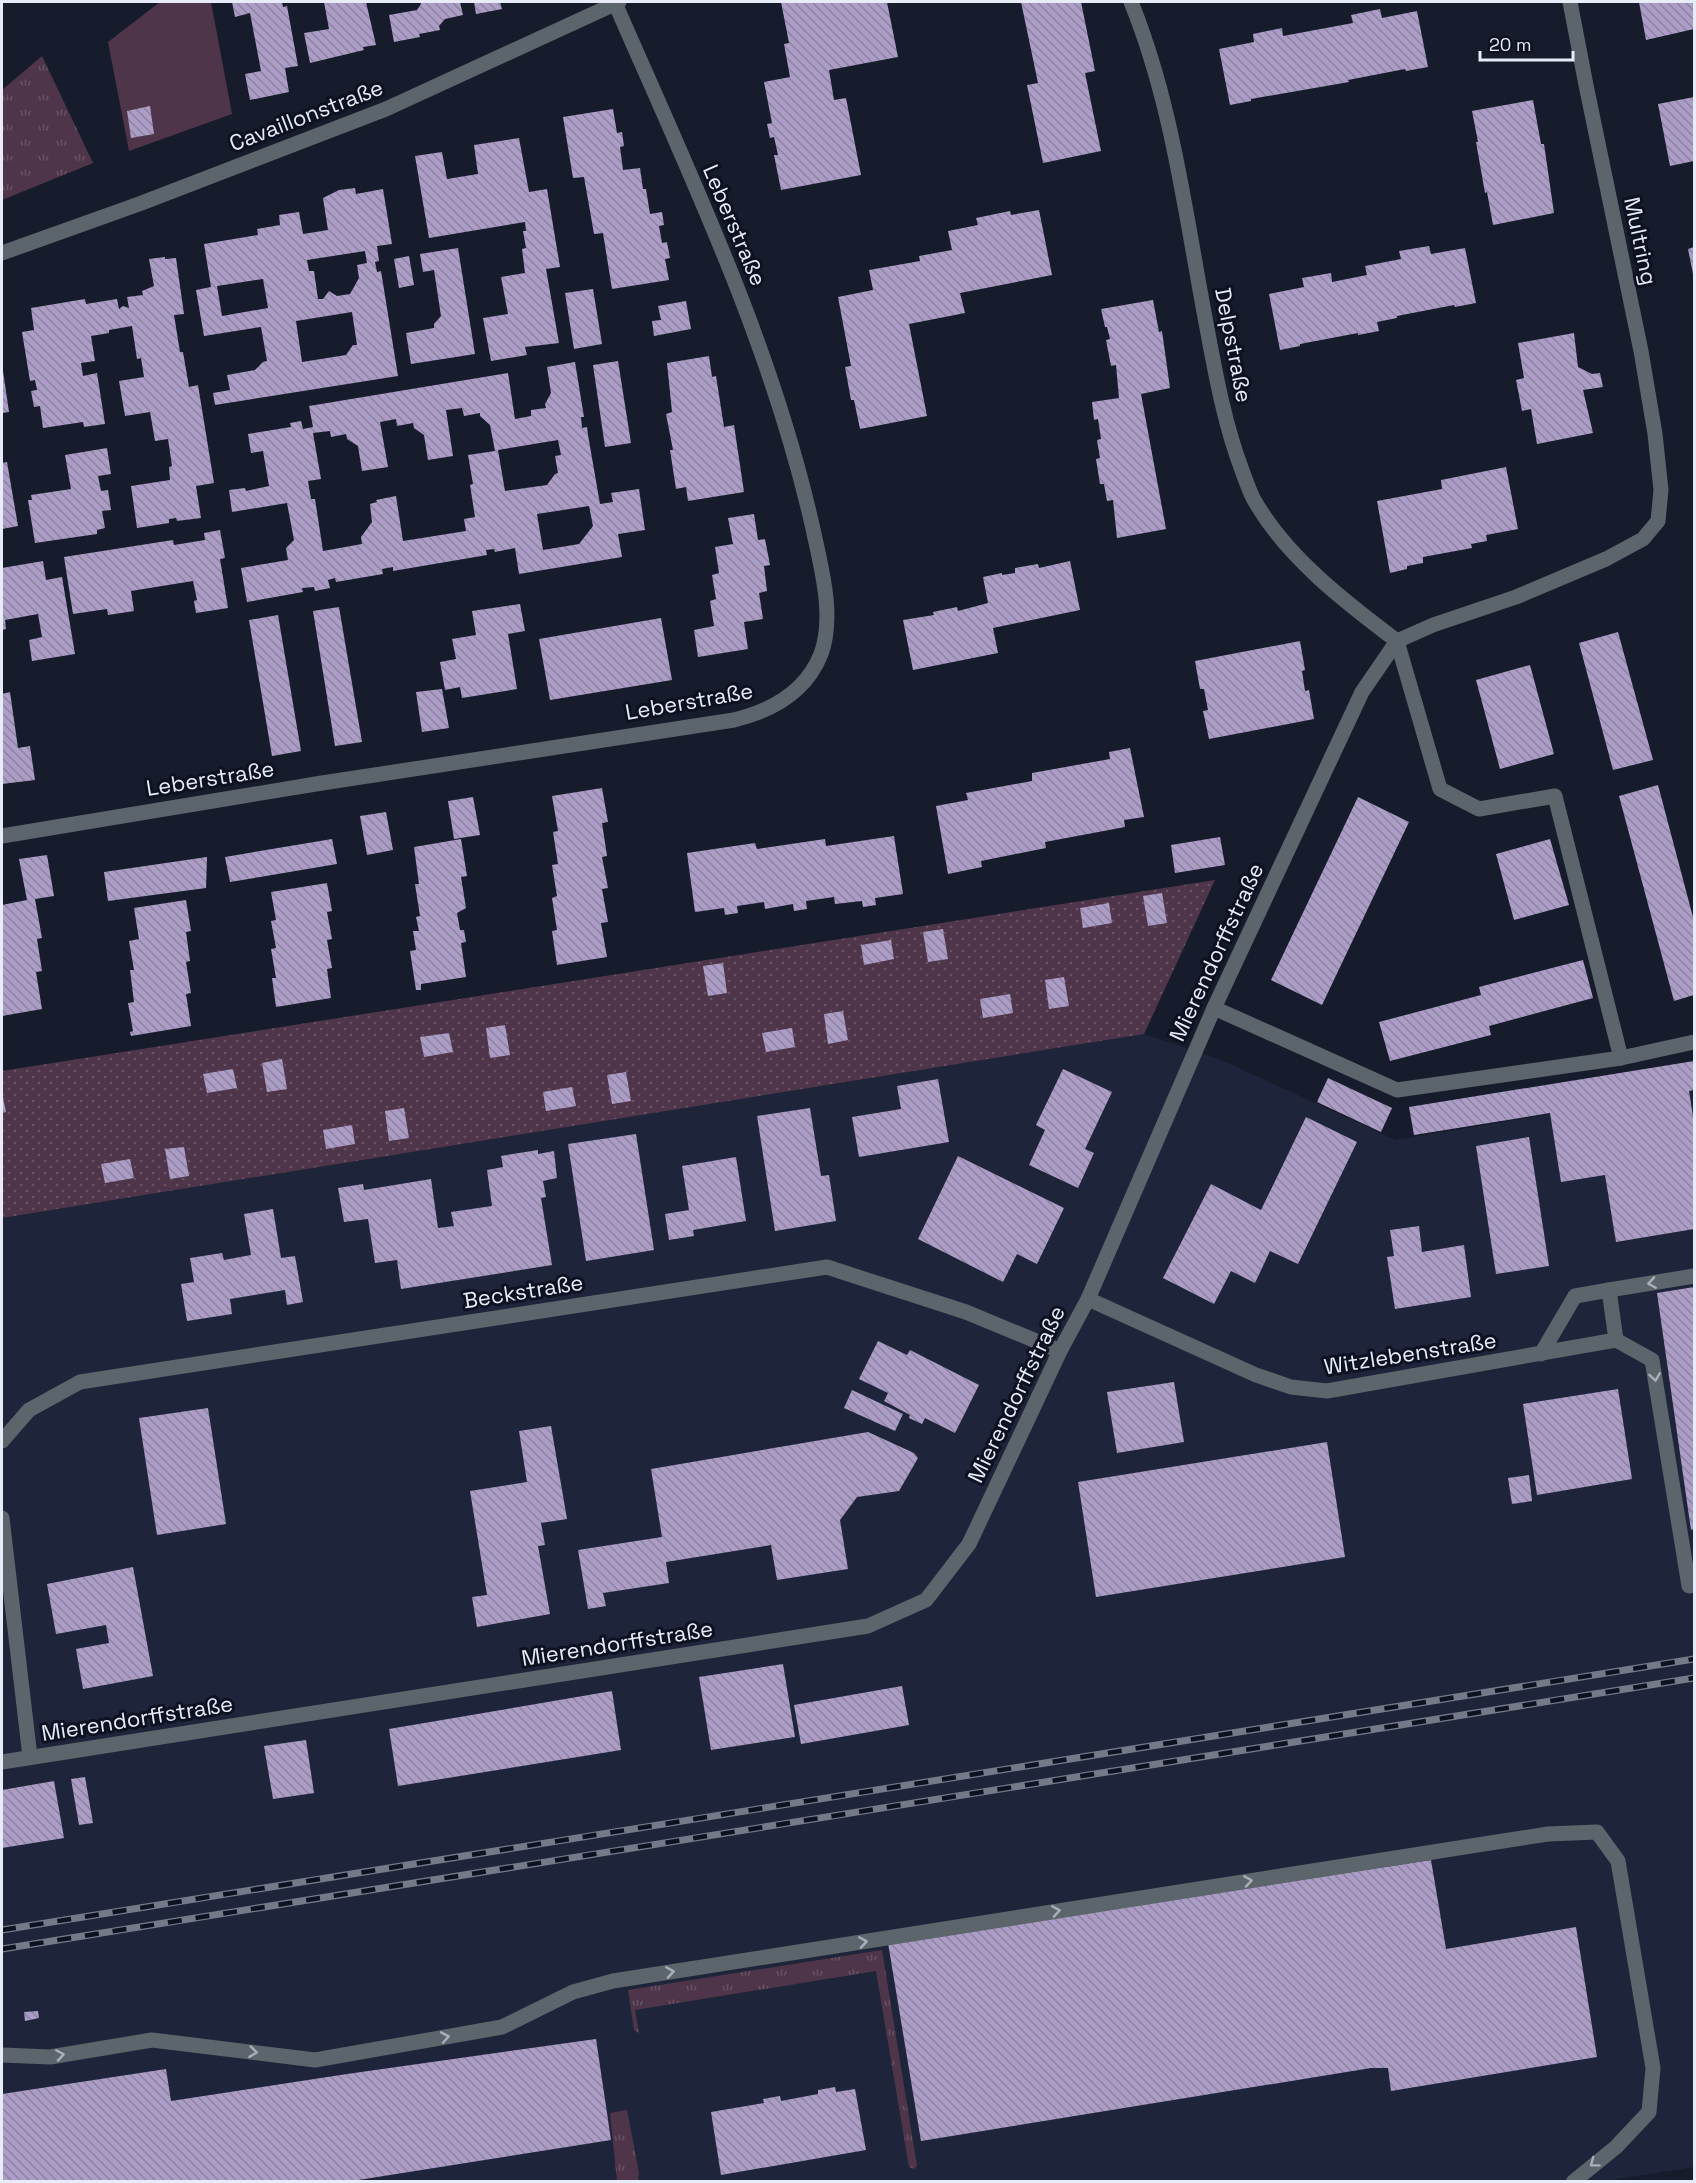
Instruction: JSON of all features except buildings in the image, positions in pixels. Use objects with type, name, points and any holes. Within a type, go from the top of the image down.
[{"type":"street","name":"Cavaillonstraße","points":[[2,253],[139,204],[386,109],[617,2]]},
{"type":"street","name":"Leberstraße","points":[[2,836],[322,783],[734,720],[755,715],[780,704],[808,678],[821,653],[825,627],[826,589],[797,466],[775,390],[734,278],[617,2]]},
{"type":"street","name":"Delpstraße","points":[[1131,2],[1152,65],[1170,132],[1215,371],[1232,443],[1253,497],[1278,535],[1294,552],[1346,603],[1397,641]]},
{"type":"street","name":"Multring","points":[[1397,641],[1434,625],[1516,597],[1585,568],[1643,539],[1658,521],[1661,490],[1655,434],[1641,351],[1570,2]]},
{"type":"street","name":"Mierendorffstraße","points":[[2,1762],[868,1626],[926,1600],[969,1544],[1060,1351],[1088,1299],[1214,1008],[1362,693],[1397,641]]},
{"type":"street","points":[[1397,641],[1440,789],[1479,809],[1554,796],[1621,1058]]},
{"type":"street","points":[[1214,1008],[1396,1089],[1621,1058],[1695,1042]]},
{"type":"street","name":"Beckstraße","points":[[2,1441],[29,1410],[80,1382],[827,1267],[966,1312],[1060,1351]]},
{"type":"street","points":[[1541,1354],[1575,1296],[1695,1276]]},
{"type":"street","points":[[1609,1290],[1616,1340],[1652,1360],[1689,1586],[1695,1585]]},
{"type":"street","name":"Witzlebenstraße","points":[[1088,1299],[1256,1375],[1291,1387],[1327,1391],[1616,1340]]},
{"type":"street","points":[[2,1518],[30,1757]]},
{"type":"street","points":[[2,2055],[50,2056],[152,2040],[315,2060],[502,2027],[573,1992],[613,1982],[1524,1837],[1598,1832],[1618,1861],[1653,2068],[1649,2112],[1616,2147],[1573,2181]]},
{"type":"shaded area","points":[[1144,1034],[1219,1059],[1396,1140],[1694,1090],[1694,2167],[1599,2182],[2,2182],[2,1218]]},
{"type":"green space","points":[[160,2],[211,2],[232,114],[129,151],[108,42]]},
{"type":"green space","points":[[42,56],[93,163],[2,200],[2,90]]},
{"type":"green space","points":[[1215,880],[1144,1034],[2,1218],[2,1071]]},
{"type":"green space","points":[[882,1950],[917,2166],[914,2169],[909,2167],[876,1971],[635,2010],[639,2033],[634,2030],[628,1990]]},
{"type":"green space","points":[[627,2110],[639,2173],[638,2181],[617,2181],[610,2113]]},
{"type":"railway","points":[[2,1930],[1694,1659]]},
{"type":"railway","points":[[2,1949],[1694,1678]]}]
